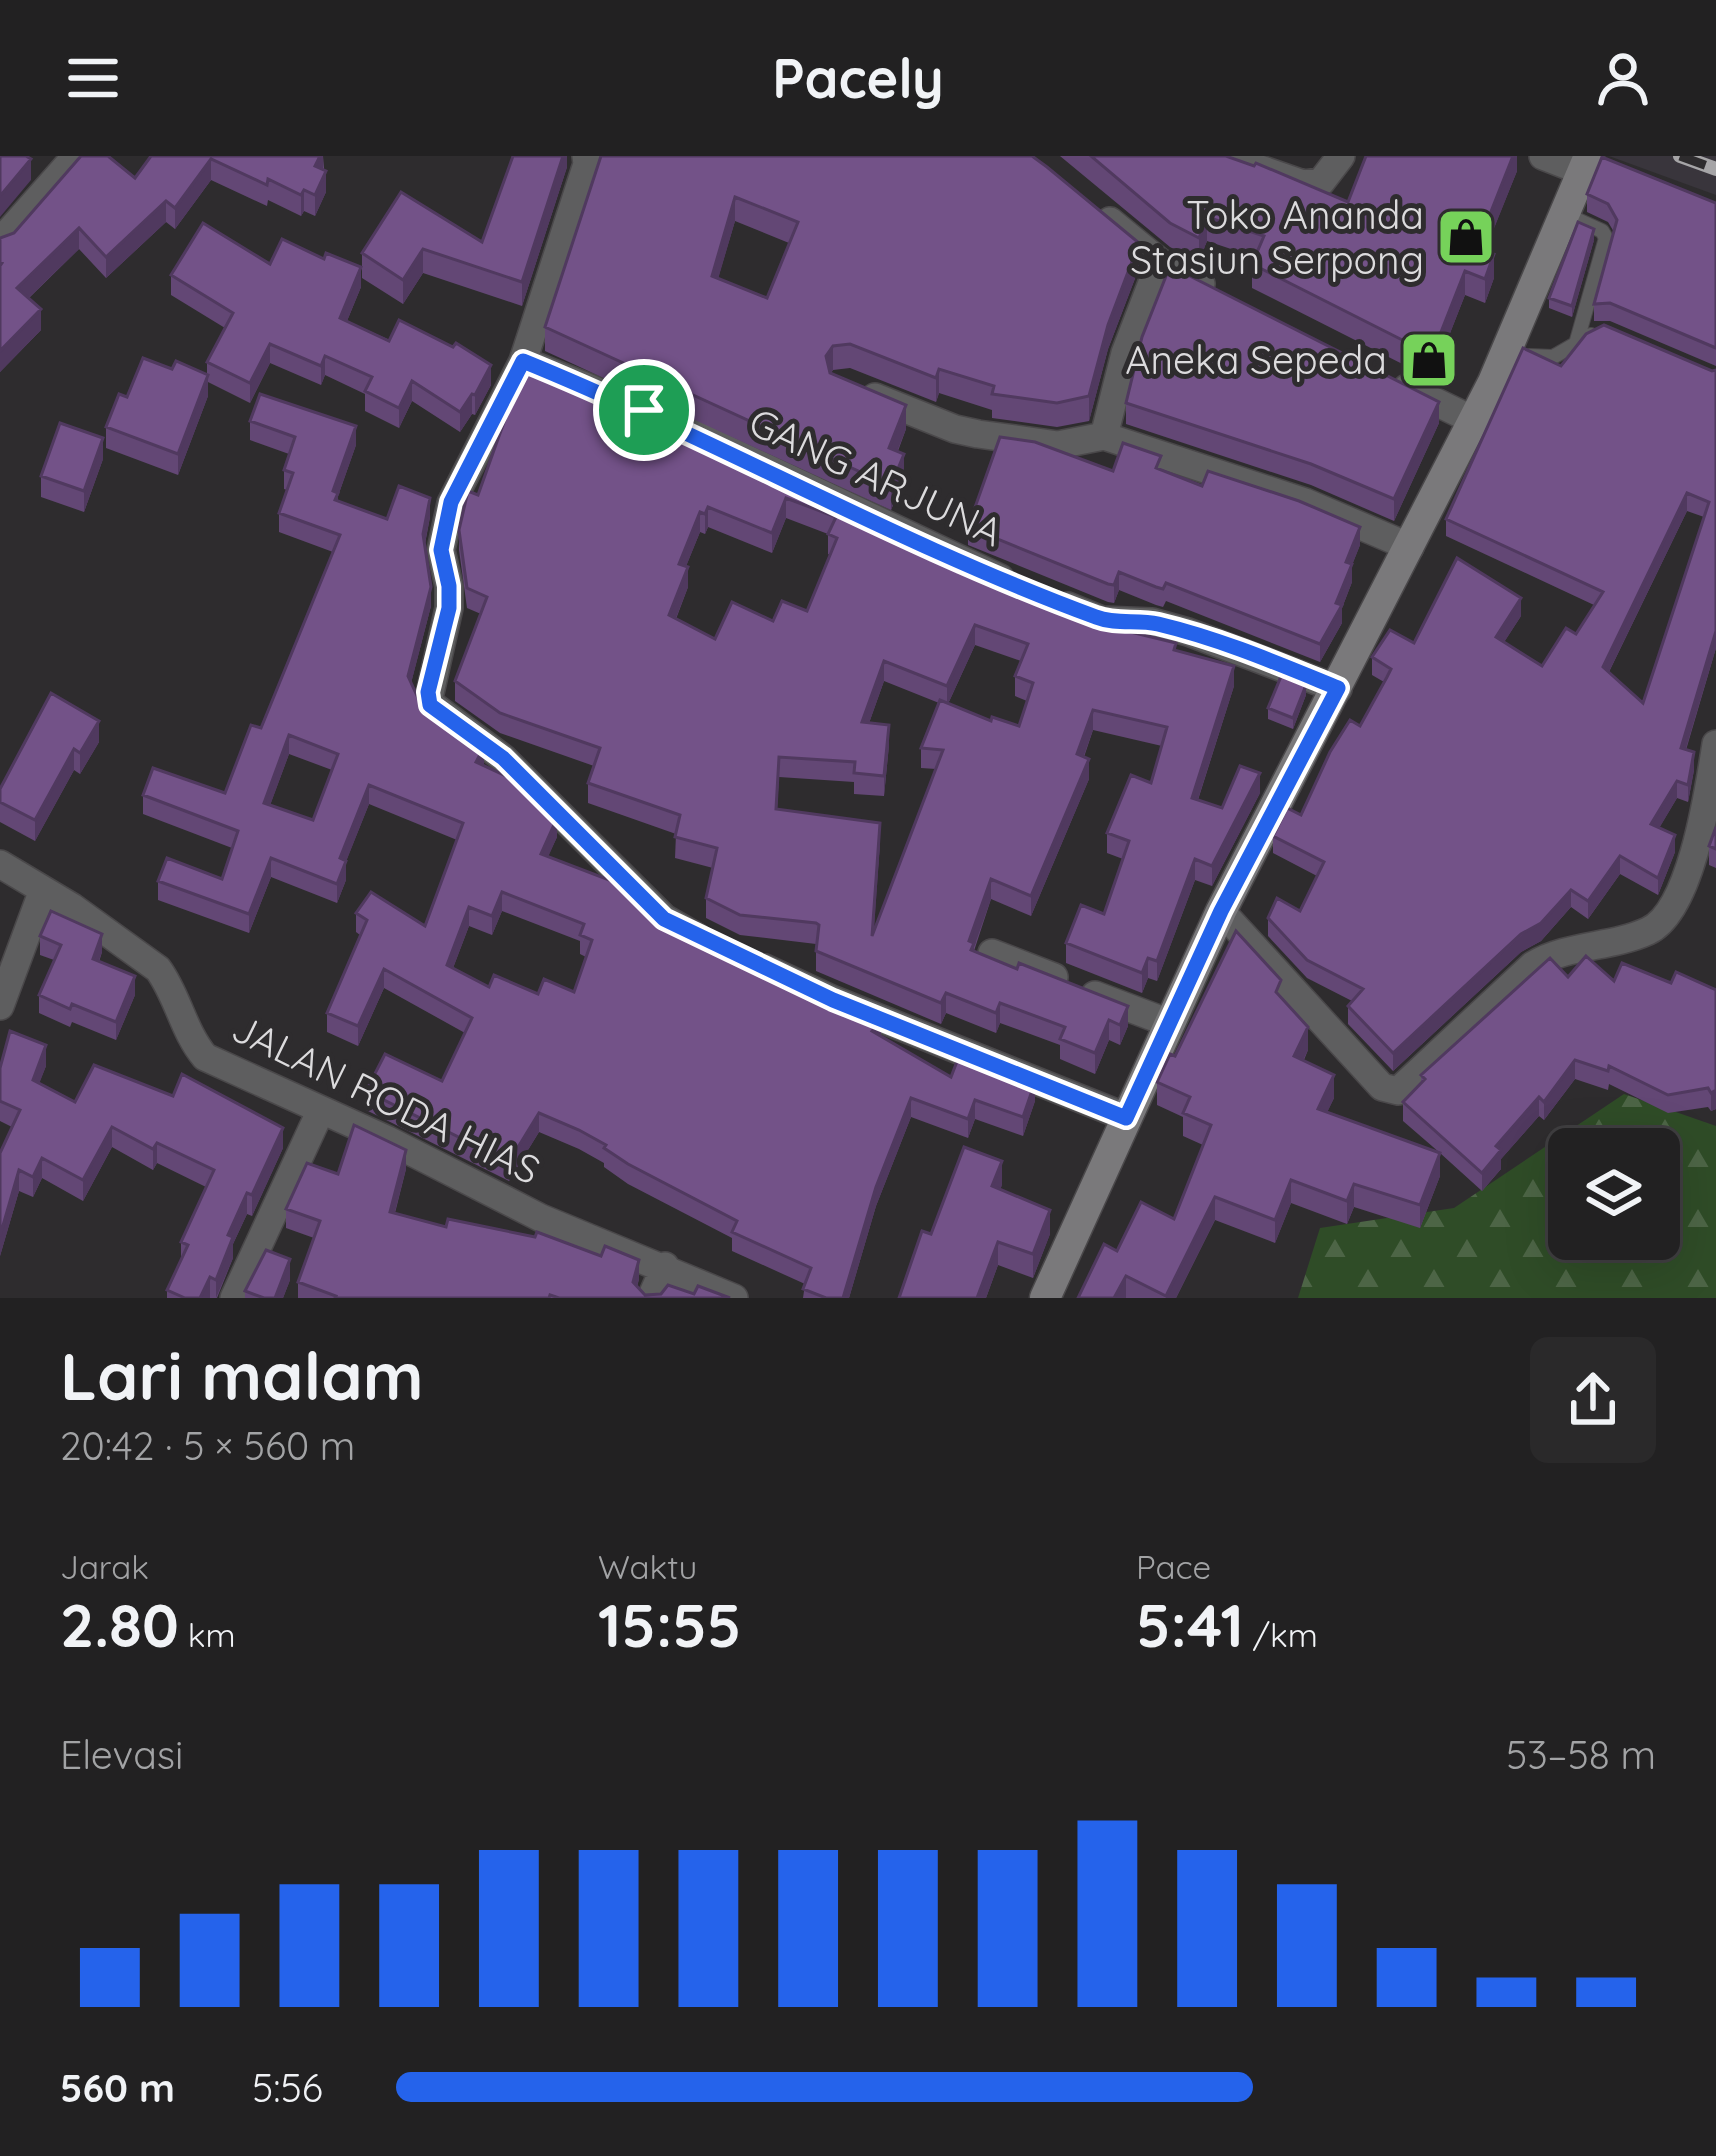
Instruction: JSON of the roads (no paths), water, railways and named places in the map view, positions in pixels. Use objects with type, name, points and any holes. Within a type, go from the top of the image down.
[{"type":"main road","points":[[1045,1298],[1221,911],[1507,352],[1586,164]]},
{"type":"street","points":[[0,242],[76,156]]},
{"type":"street","points":[[586,156],[523,361],[451,502],[441,550],[449,608],[428,692],[430,705],[503,758],[664,919],[833,1000],[1126,1118]]},
{"type":"street","points":[[1223,156],[1303,184],[1321,182],[1341,156]]},
{"type":"street","points":[[1543,156],[1586,164]]},
{"type":"street","points":[[1092,205],[1160,262],[1219,293]]},
{"type":"street","points":[[1104,436],[1125,353],[1160,262]]},
{"type":"street","name":"GANG ARJUNA","points":[[523,361],[644,410],[1037,594],[1102,620],[1152,622],[1188,632],[1338,688]]},
{"type":"street","points":[[1389,380],[1473,420]]},
{"type":"street","points":[[843,385],[978,434],[1058,445],[1104,436],[1304,502],[1410,548]]},
{"type":"street","points":[[1221,911],[1382,1087],[1398,1091],[1533,965],[1549,956],[1644,933],[1664,919],[1688,870],[1716,744]]},
{"type":"street","name":"JALAN RODA HIAS","points":[[0,864],[136,950],[158,969],[193,1043],[205,1057],[388,1140],[541,1218],[734,1298]]},
{"type":"street","points":[[0,1006],[43,890]]},
{"type":"street","points":[[992,953],[1169,1023]]},
{"type":"street","points":[[234,1298],[320,1112]]},
{"type":"street","points":[[651,1298],[665,1266]]},
{"type":"lane","points":[[1567,215],[1602,231],[1606,238],[1576,344]]},
{"type":"lane","points":[[1507,352],[1544,358],[1606,331]]},
{"type":"railway","points":[[1680,156],[1716,169]]},
{"type":"place","name":"Toko Ananda Stasiun Serpong","points":[[1466,237]]},
{"type":"place","name":"Aneka Sepeda","points":[[1429,360]]}]
